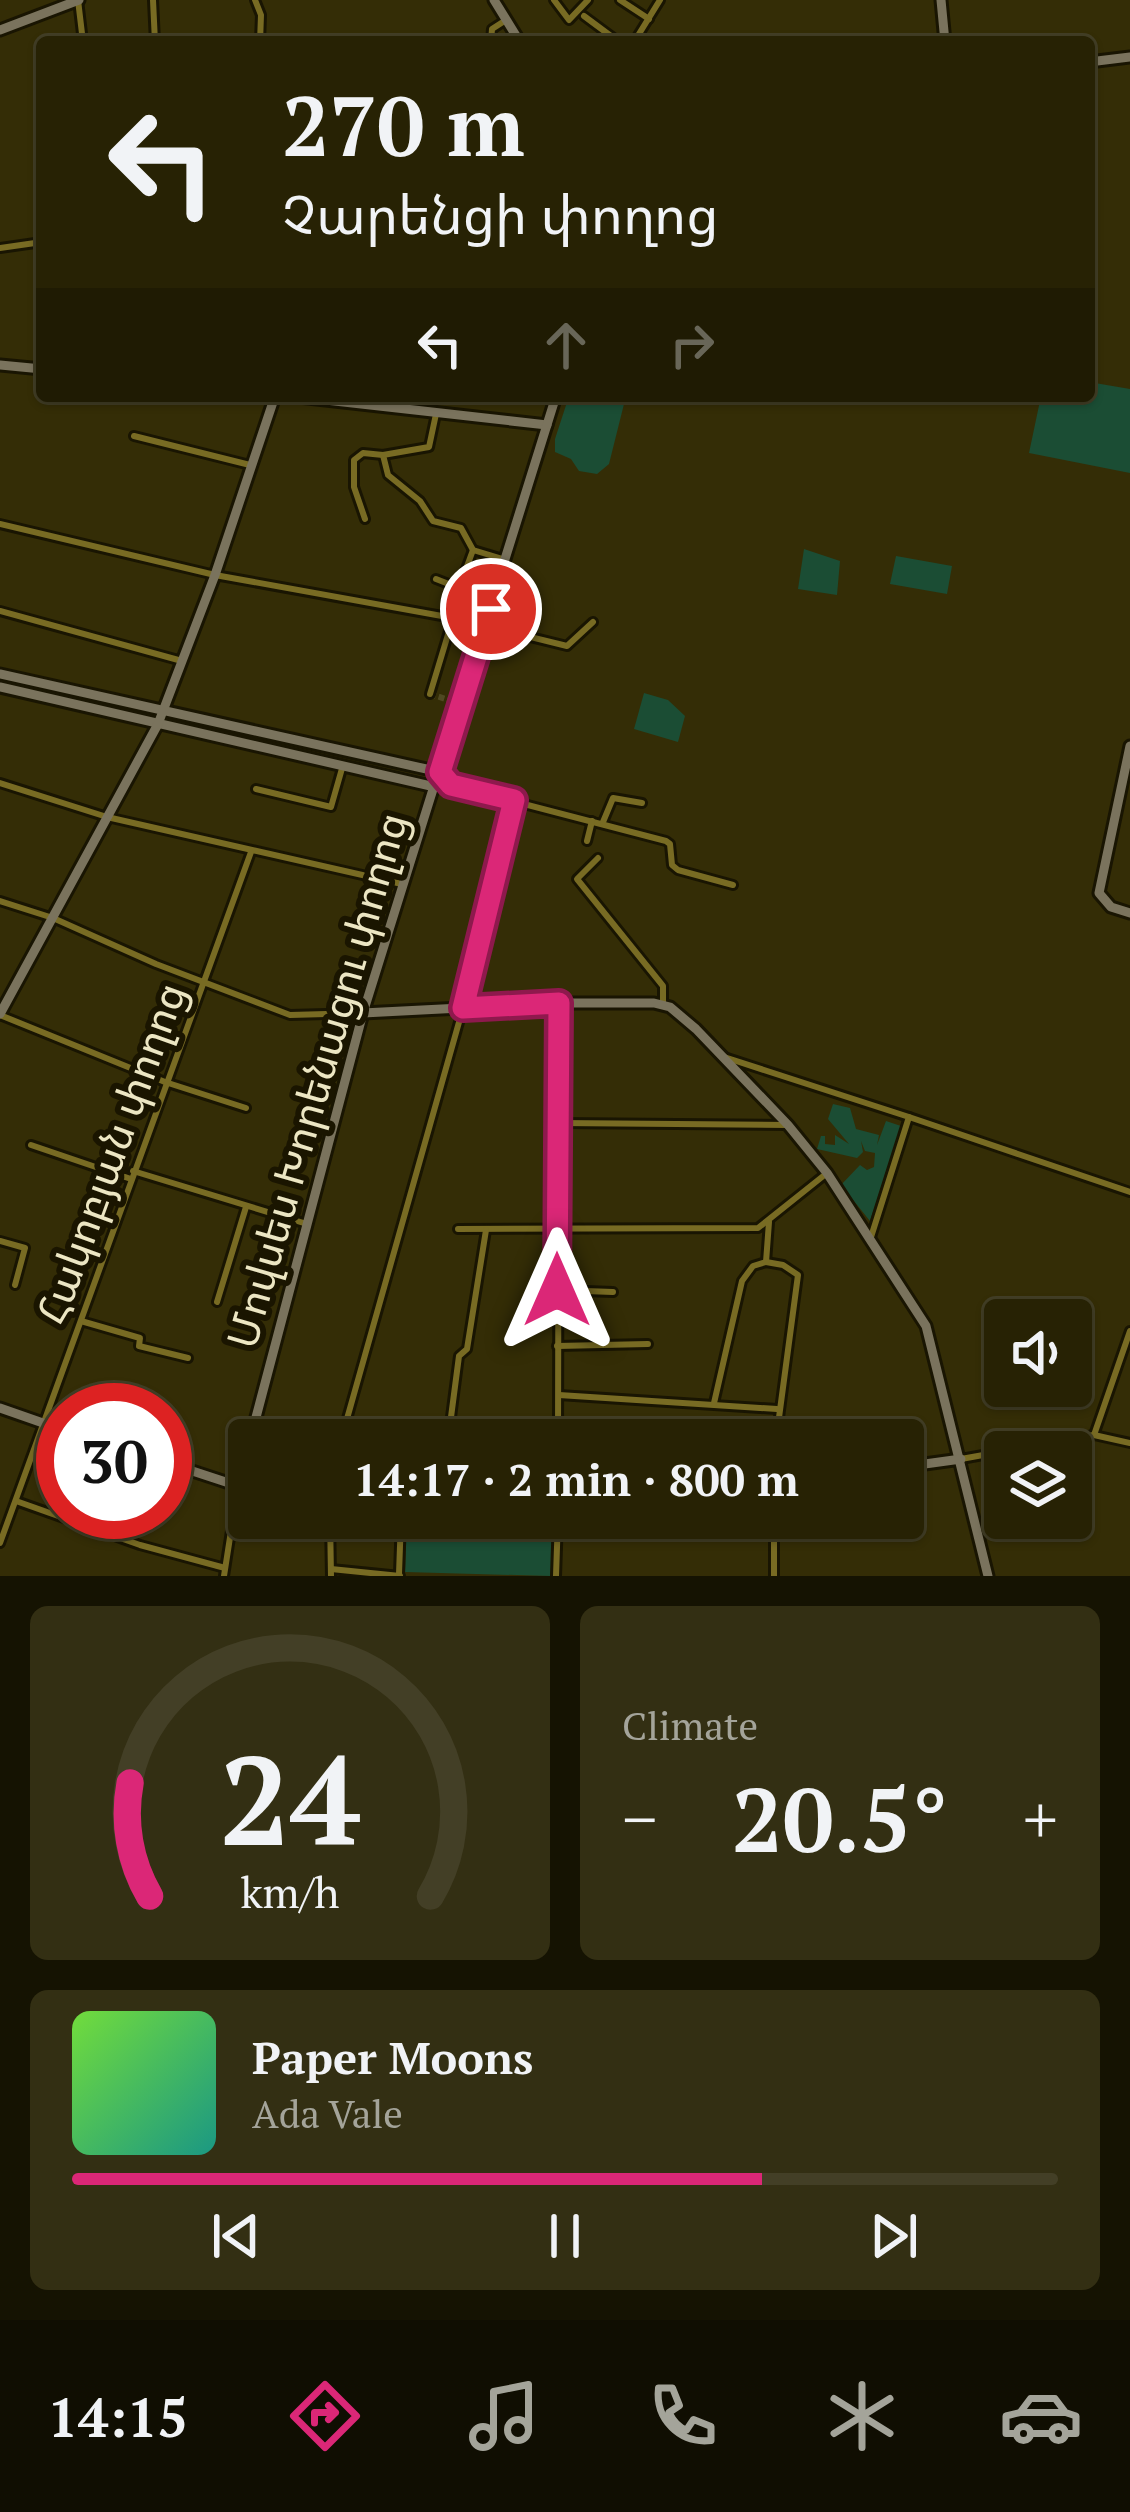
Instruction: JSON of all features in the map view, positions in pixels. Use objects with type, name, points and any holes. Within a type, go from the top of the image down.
[{"type":"main road","points":[[0,30],[79,0]]},
{"type":"main road","points":[[494,0],[516,36]]},
{"type":"main road","points":[[941,0],[944,36]]},
{"type":"main road","points":[[1095,61],[1130,57]]},
{"type":"main road","points":[[0,365],[36,368]]},
{"type":"main road","points":[[0,1014],[158,724],[273,402]]},
{"type":"main road","points":[[416,402],[436,410],[547,425]]},
{"type":"main road","name":"Մովսես Խորենացու փողոց","points":[[256,1419],[363,1012],[554,402]]},
{"type":"main road","points":[[0,674],[440,772]]},
{"type":"main road","points":[[0,687],[434,787]]},
{"type":"main road","points":[[1130,746],[1099,893],[1111,907],[1130,913]]},
{"type":"main road","points":[[363,1012],[559,1003],[663,1004],[724,1057],[827,1173],[926,1326],[988,1576]]},
{"type":"main road","points":[[0,1408],[36,1421]]},
{"type":"main road","points":[[924,1464],[961,1459]]},
{"type":"main road","points":[[192,1470],[228,1481]]},
{"type":"street","points":[[79,0],[82,36]]},
{"type":"street","points":[[153,0],[155,36]]},
{"type":"street","points":[[255,0],[261,15],[260,36]]},
{"type":"street","points":[[554,0],[569,20],[588,0]]},
{"type":"street","points":[[620,0],[649,19]]},
{"type":"street","points":[[638,36],[660,0]]},
{"type":"street","points":[[584,16],[611,36]]},
{"type":"street","points":[[491,36],[492,29],[506,20]]},
{"type":"street","points":[[0,248],[36,243]]},
{"type":"street","points":[[365,519],[354,487],[354,460],[363,453],[383,455],[432,446],[436,410]]},
{"type":"street","points":[[134,436],[254,466]]},
{"type":"street","points":[[383,455],[388,475],[420,501],[433,521],[461,528],[473,550],[506,560]]},
{"type":"street","points":[[0,524],[215,575],[453,619],[568,646],[593,622]]},
{"type":"street","points":[[436,579],[459,588],[473,550]]},
{"type":"street","points":[[0,611],[183,662]]},
{"type":"street","points":[[430,694],[453,619]]},
{"type":"street","points":[[449,700],[462,704]]},
{"type":"street","points":[[256,789],[331,807],[343,766]]},
{"type":"street","points":[[440,772],[451,785]]},
{"type":"street","points":[[0,783],[107,817],[402,884]]},
{"type":"street","points":[[434,787],[451,785],[666,841],[672,865],[678,870],[733,885]]},
{"type":"street","points":[[602,824],[613,797],[642,803]]},
{"type":"street","points":[[347,1419],[463,1008],[514,800]]},
{"type":"street","points":[[587,841],[592,820]]},
{"type":"street","name":"Հակոբյան փողոց","points":[[59,1383],[251,852]]},
{"type":"street","points":[[598,858],[578,876],[578,883],[664,986],[663,1004]]},
{"type":"street","points":[[0,901],[53,918],[290,1016],[363,1012]]},
{"type":"street","points":[[558,1419],[559,1003]]},
{"type":"street","points":[[0,1014],[165,1082],[246,1108]]},
{"type":"street","points":[[724,1057],[1130,1192]]},
{"type":"street","points":[[871,1237],[909,1117]]},
{"type":"street","points":[[557,1123],[788,1125]]},
{"type":"street","points":[[31,1145],[307,1224]]},
{"type":"street","points":[[458,1229],[758,1228],[827,1173]]},
{"type":"street","points":[[217,1302],[246,1207]]},
{"type":"street","points":[[766,1262],[769,1219]]},
{"type":"street","points":[[451,1419],[459,1356],[467,1349],[483,1269],[486,1230]]},
{"type":"street","points":[[0,1241],[25,1248],[15,1285]]},
{"type":"street","points":[[714,1404],[742,1281],[753,1266],[783,1264],[798,1276],[777,1419]]},
{"type":"street","points":[[557,1290],[613,1292]]},
{"type":"street","points":[[81,1321],[140,1338],[139,1346],[188,1358]]},
{"type":"street","points":[[1094,1436],[1130,1331]]},
{"type":"street","points":[[557,1346],[648,1345]]},
{"type":"street","points":[[558,1395],[777,1408]]},
{"type":"street","points":[[961,1459],[1094,1436],[1130,1443]]},
{"type":"street","name":"Հակոբյան փողոց","points":[[0,1543],[36,1446]]},
{"type":"street","points":[[16,1501],[225,1572],[232,1539]]},
{"type":"street","points":[[331,1539],[332,1572],[399,1576],[400,1539]]},
{"type":"street","points":[[556,1576],[557,1539]]},
{"type":"street","points":[[774,1539],[774,1576]]},
{"type":"green space","points":[[1095,383],[1130,389],[1130,473],[1029,453],[1040,402],[1095,402]]},
{"type":"green space","points":[[567,402],[624,402],[609,464],[597,474],[579,471],[571,459],[555,452]]},
{"type":"green space","points":[[804,549],[840,561],[837,595],[798,589]]},
{"type":"green space","points":[[896,556],[952,566],[947,594],[890,584]]},
{"type":"green space","points":[[644,693],[668,700],[685,716],[678,742],[634,729]]},
{"type":"green space","points":[[833,1104],[850,1108],[856,1129],[879,1135],[877,1145],[886,1121],[901,1126],[870,1221],[841,1185],[860,1165],[867,1170],[874,1167],[875,1153],[865,1151],[861,1141],[863,1152],[857,1158],[817,1149],[821,1136],[825,1144],[835,1145],[835,1135],[849,1144],[828,1119]]},
{"type":"green space","points":[[406,1539],[552,1539],[551,1576],[405,1572]]},
{"type":"tunnel","points":[[430,694],[449,700]]},
{"type":"route","points":[[491,609],[440,772],[451,785],[514,800],[463,1008],[559,1003],[557,1290]]}]
